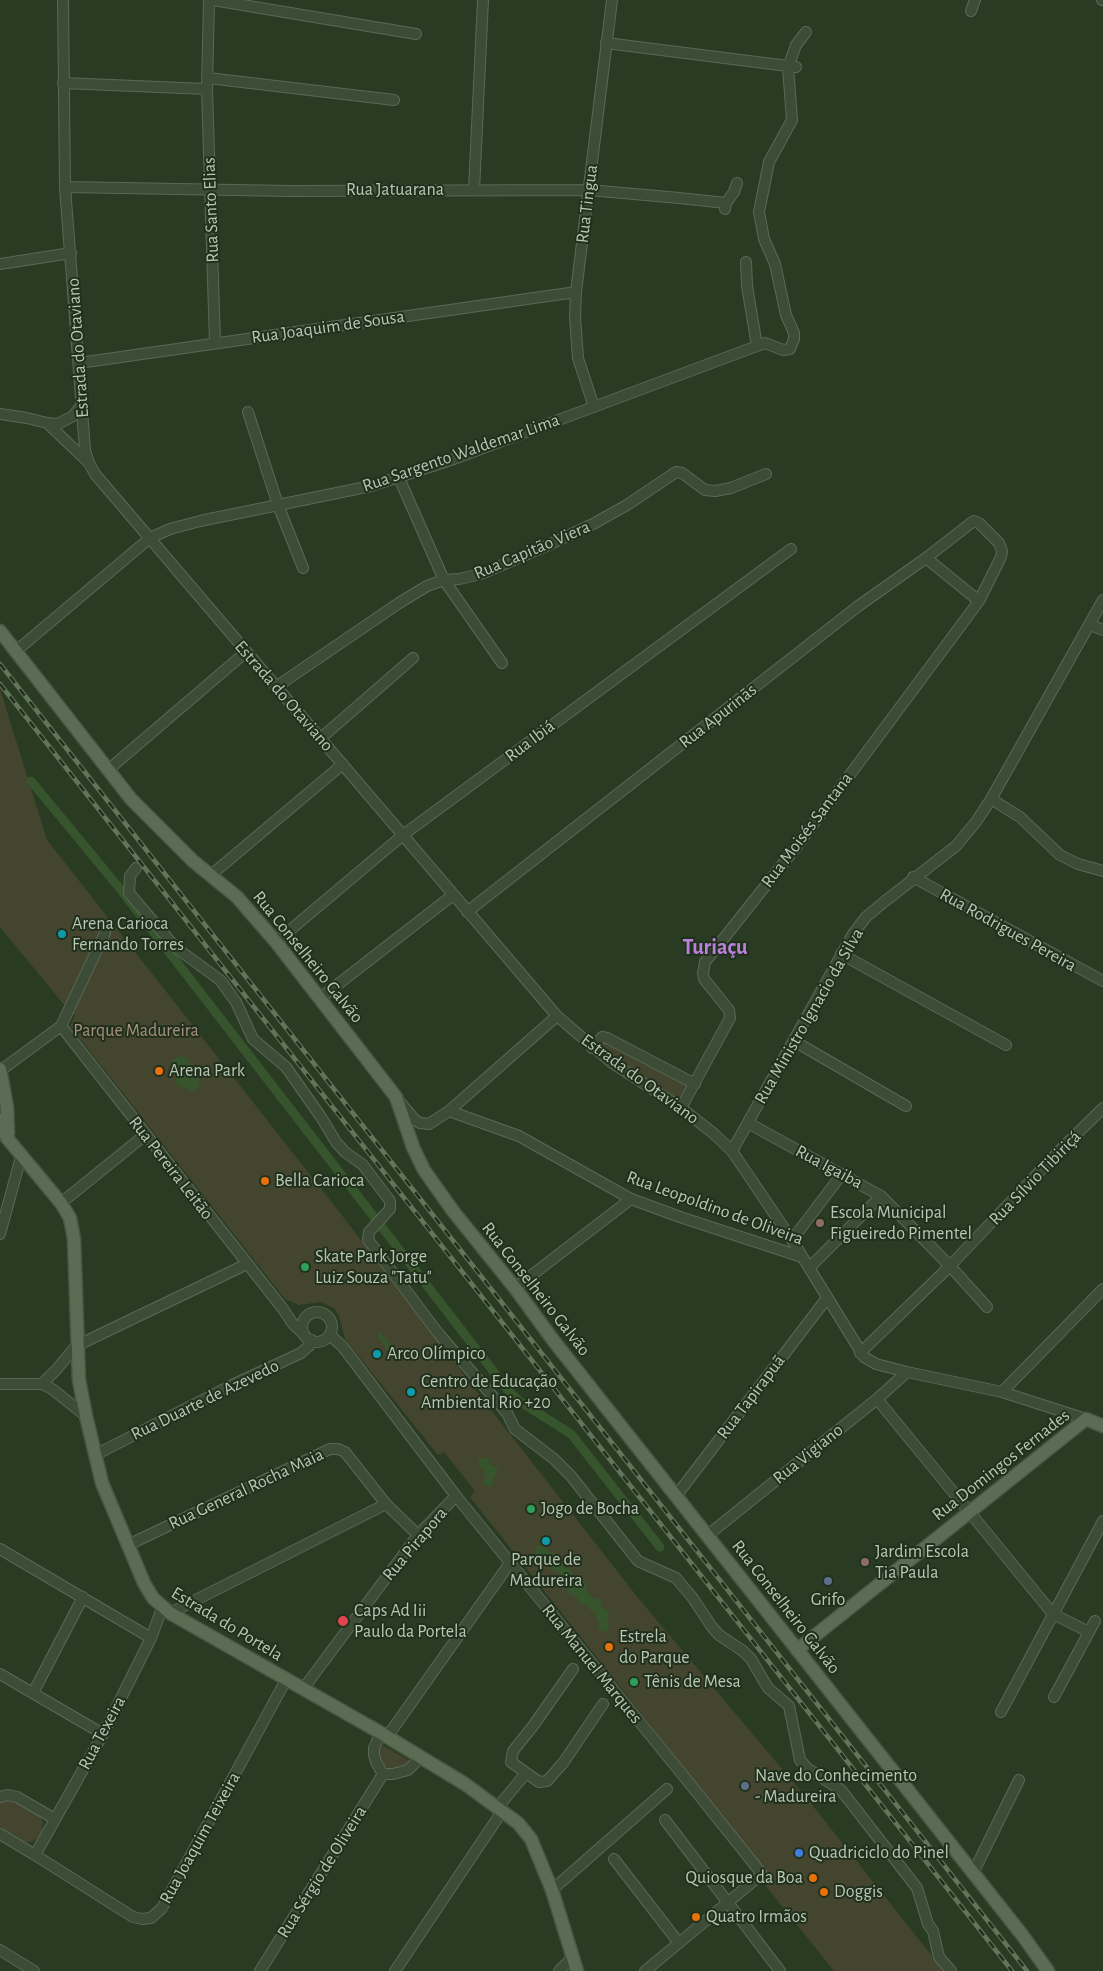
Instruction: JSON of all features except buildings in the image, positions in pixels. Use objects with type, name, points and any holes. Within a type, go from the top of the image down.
[{"type":"main road","name":"Rua Conselheiro Galvão","points":[[0,631],[131,799],[193,860],[237,897],[276,942],[396,1097],[413,1147],[424,1170],[452,1211],[515,1288],[553,1340],[1024,1936],[1048,1971]]},
{"type":"main road","points":[[0,1070],[8,1113],[9,1130],[3,1137]]},
{"type":"main road","name":"Estrada do Portela","points":[[0,1120],[3,1137],[61,1203],[70,1218],[74,1239],[76,1346],[79,1380],[94,1455],[102,1483],[144,1583],[153,1598],[166,1610],[384,1735],[465,1784],[518,1823],[531,1839],[552,1890],[578,1971]]},
{"type":"main road","name":"Rua Leopoldino de Oliveira","points":[[1086,1419],[1103,1426]]},
{"type":"main road","name":"Rua Domingos Fernades","points":[[797,1650],[1086,1419]]},
{"type":"street","name":"Estrada do Otaviano","points":[[63,0],[65,188],[85,450],[88,463],[107,489],[557,1016],[592,1048],[624,1072],[681,1108],[713,1133],[732,1151],[802,1257]]},
{"type":"street","points":[[211,0],[416,34]]},
{"type":"street","name":"Rua Santo Elias","points":[[211,0],[208,84],[215,343]]},
{"type":"street","points":[[474,190],[483,0]]},
{"type":"street","name":"Rua Tingua","points":[[594,407],[578,358],[575,317],[576,292],[612,0]]},
{"type":"street","points":[[971,11],[975,0]]},
{"type":"street","points":[[746,262],[747,286],[761,344],[785,350],[791,348],[794,339],[786,315],[776,264],[764,239],[759,212],[769,162],[792,120],[792,67],[796,45],[806,32]]},
{"type":"street","points":[[606,44],[792,67]]},
{"type":"street","points":[[63,84],[208,84],[394,100]]},
{"type":"street","name":"Rua Jatuarana","points":[[65,188],[291,191],[589,190],[679,198],[725,207],[737,183]]},
{"type":"street","points":[[0,264],[71,253]]},
{"type":"street","name":"Rua Joaquim de Sousa","points":[[79,363],[576,292]]},
{"type":"street","name":"Rua Sargento Waldemar Lima","points":[[16,651],[150,538],[170,529],[371,486],[399,478],[761,344]]},
{"type":"street","points":[[0,414],[58,424],[65,422],[73,416],[82,406]]},
{"type":"street","points":[[248,412],[278,505],[303,568]]},
{"type":"street","points":[[47,423],[88,463]]},
{"type":"street","name":"Rua Capitão Viera","points":[[276,687],[427,586],[444,580],[459,580],[481,574],[593,524],[627,505],[676,472],[682,473],[705,490],[716,491],[731,488],[766,474]]},
{"type":"street","points":[[399,478],[444,580],[502,663]]},
{"type":"street","name":"Rua Apurinãs","points":[[467,912],[857,607],[926,558],[970,523],[974,521],[979,523],[999,543],[1002,551],[1001,557]]},
{"type":"street","name":"Rua Ibiá","points":[[276,942],[403,835],[791,549]]},
{"type":"street","name":"Rua Moisés Santana","points":[[681,1108],[730,1018],[729,1010],[704,979],[705,962],[797,846],[979,600],[1001,557]]},
{"type":"street","points":[[926,558],[979,600]]},
{"type":"street","name":"Rua Ministro Ignacio da Silva","points":[[732,1151],[853,934],[866,918],[913,877],[956,846],[976,822],[991,799],[1103,600]]},
{"type":"street","points":[[1090,624],[1103,630]]},
{"type":"street","points":[[108,770],[246,652]]},
{"type":"street","points":[[320,738],[413,658]]},
{"type":"street","points":[[211,875],[343,764]]},
{"type":"street","points":[[991,799],[1020,816],[1060,855],[1078,864],[1103,871]]},
{"type":"street","points":[[136,868],[130,876],[129,893],[175,947],[211,972],[231,993],[253,1039],[286,1067],[336,1142],[344,1152],[363,1165],[390,1201],[390,1209],[369,1232],[368,1240],[438,1333],[507,1413],[515,1429],[554,1459],[571,1476],[638,1561],[676,1578],[692,1597],[712,1627],[752,1659],[768,1688],[789,1706],[800,1760],[807,1768],[841,1790],[917,1888],[928,1924],[933,1931],[939,1957],[950,1971]]},
{"type":"street","name":"Rua Rodrigues Pereira","points":[[913,877],[1103,981]]},
{"type":"street","points":[[319,999],[452,895]]},
{"type":"street","points":[[0,1070],[61,1026],[105,933]]},
{"type":"street","points":[[841,954],[1006,1045]]},
{"type":"street","points":[[396,1097],[416,1120],[425,1125],[436,1121],[557,1016]]},
{"type":"street","name":"Rua Pereira Leitão","points":[[61,1026],[293,1324],[308,1337]]},
{"type":"street","points":[[592,1048],[602,1038],[607,1038],[695,1084]]},
{"type":"street","points":[[794,1041],[906,1106]]},
{"type":"street","name":"Rua Sílvio Tibiriçá","points":[[860,1353],[950,1266],[1056,1154],[1103,1108]]},
{"type":"street","name":"Rua Leopoldino de Oliveira","points":[[448,1111],[519,1136],[631,1199],[802,1257],[860,1353],[876,1364],[1002,1392],[1086,1419]]},
{"type":"street","name":"Rua Igaiba","points":[[748,1123],[881,1196],[950,1266],[987,1307]]},
{"type":"street","points":[[61,1203],[145,1135]]},
{"type":"street","points":[[0,1234],[20,1157]]},
{"type":"street","points":[[792,1240],[842,1174]]},
{"type":"street","points":[[809,1268],[881,1196]]},
{"type":"street","points":[[515,1288],[631,1199]]},
{"type":"street","points":[[42,1384],[76,1346],[247,1264]]},
{"type":"street","points":[[1002,1392],[1103,1289]]},
{"type":"street","name":"Rua Tapirapuã","points":[[676,1496],[827,1298]]},
{"type":"street","points":[[283,1309],[307,1317]]},
{"type":"street","points":[[315,1312],[320,1312],[328,1317],[332,1325],[330,1334],[324,1340],[308,1337],[303,1325],[307,1317],[315,1312]]},
{"type":"street","name":"Rua Manuel Marques","points":[[330,1334],[456,1496],[762,1874],[645,1971]]},
{"type":"street","name":"Rua Duarte de Azevedo","points":[[94,1455],[230,1386],[301,1353],[309,1346],[308,1337]]},
{"type":"street","name":"Rua Vigiano","points":[[708,1535],[877,1399],[907,1372]]},
{"type":"street","points":[[0,1384],[42,1384],[52,1389],[86,1416]]},
{"type":"street","points":[[877,1399],[1053,1614],[1089,1632]]},
{"type":"street","name":"Rua General Rocha Maia","points":[[128,1545],[330,1449],[338,1449],[345,1452],[386,1504],[418,1535]]},
{"type":"street","name":"Rua Pirapora","points":[[302,1689],[418,1535],[456,1496]]},
{"type":"street","points":[[166,1610],[386,1504]]},
{"type":"street","points":[[1001,1712],[1103,1521]]},
{"type":"street","points":[[0,1549],[151,1638]]},
{"type":"street","points":[[421,1757],[408,1770],[393,1774],[383,1774],[376,1762],[374,1748],[510,1563]]},
{"type":"street","points":[[33,1693],[83,1597]]},
{"type":"street","name":"Rua Texeira","points":[[35,1854],[103,1734],[166,1610]]},
{"type":"street","points":[[1054,1697],[1095,1621]]},
{"type":"street","points":[[573,1669],[513,1751],[511,1762],[539,1782],[547,1781],[563,1763],[603,1704]]},
{"type":"street","points":[[0,1674],[103,1734]]},
{"type":"street","name":"Rua Joaquim Teixeira","points":[[0,1834],[35,1854],[133,1917],[151,1918],[162,1908],[286,1680]]},
{"type":"street","name":"Rua Sérgio de Oliveira","points":[[260,1971],[383,1774]]},
{"type":"street","points":[[395,1971],[526,1774]]},
{"type":"street","points":[[966,1865],[976,1867],[1019,1780]]},
{"type":"street","points":[[552,1890],[668,1789]]},
{"type":"street","points":[[0,1796],[16,1797],[55,1819]]},
{"type":"street","points":[[665,1820],[780,1971]]},
{"type":"street","points":[[614,1859],[679,1943]]},
{"type":"street","points":[[0,1950],[34,1971]]},
{"type":"street","points":[[559,1971],[573,1957]]},
{"type":"green space","name":"Parque Madureira","points":[[0,689],[47,840],[344,1218],[639,1599],[809,1801],[944,1971],[834,1971],[765,1885],[772,1879],[470,1497],[475,1491],[444,1452],[438,1455],[345,1339],[339,1316],[334,1308],[321,1302],[299,1305],[285,1299],[70,1026],[75,1015],[64,1010],[65,1006],[0,927]]},
{"type":"green space","points":[[604,1038],[690,1083],[677,1104],[626,1070],[598,1046]]},
{"type":"green space","points":[[382,1745],[410,1761],[402,1770],[388,1769],[380,1759],[379,1753]]},
{"type":"green space","points":[[0,1799],[15,1801],[40,1817],[43,1822],[38,1838],[32,1842],[26,1842],[0,1827]]},
{"type":"shaded area","points":[[183,1056],[190,1062],[190,1068],[187,1073],[190,1076],[197,1077],[199,1081],[200,1085],[195,1091],[180,1087],[175,1081],[177,1074],[171,1067],[172,1061],[177,1057]]},
{"type":"shaded area","points":[[381,1332],[399,1356],[394,1360],[377,1335]]},
{"type":"shaded area","points":[[484,1457],[489,1460],[489,1464],[496,1467],[498,1472],[493,1479],[494,1483],[490,1487],[484,1484],[483,1469],[478,1465],[479,1459]]},
{"type":"shaded area","points":[[541,1545],[555,1554],[557,1560],[563,1563],[564,1568],[571,1569],[573,1577],[579,1577],[584,1580],[587,1586],[586,1591],[591,1595],[592,1599],[597,1598],[601,1601],[601,1608],[606,1609],[610,1615],[607,1621],[609,1628],[607,1631],[603,1632],[598,1629],[599,1621],[596,1618],[596,1612],[590,1610],[588,1605],[583,1606],[579,1603],[577,1597],[567,1591],[568,1583],[559,1579],[559,1572],[555,1572],[551,1567],[544,1565],[541,1558],[536,1555],[536,1548]]},
{"type":"waterway","points":[[31,781],[121,890],[507,1389],[519,1401],[571,1434],[660,1547]]},
{"type":"railway","points":[[0,664],[1027,1971]]},
{"type":"railway","points":[[0,684],[1012,1971]]},
{"type":"place","name":"Arena Carioca Fernando Torres","points":[[62,934]]},
{"type":"place","name":"Arena Park","points":[[159,1071]]},
{"type":"place","name":"Bella Carioca","points":[[265,1181]]},
{"type":"place","name":"Escola Municipal Figueiredo Pimentel","points":[[820,1223]]},
{"type":"place","name":"Skate Park Jorge Luiz Souza \"Tatu\"","points":[[305,1267]]},
{"type":"place","name":"Arco Olímpico","points":[[377,1354]]},
{"type":"place","name":"Centro de Educação Ambiental Rio +20","points":[[411,1392]]},
{"type":"place","name":"Jogo de Bocha","points":[[531,1509]]},
{"type":"place","name":"Parque de Madureira","points":[[546,1541]]},
{"type":"place","name":"Jardim Escola Tia Paula","points":[[865,1562]]},
{"type":"place","name":"Grifo","points":[[828,1581]]},
{"type":"place","name":"Caps Ad Iii Paulo da Portela","points":[[343,1621]]},
{"type":"place","name":"Estrela do Parque","points":[[609,1647]]},
{"type":"place","name":"Tênis de Mesa","points":[[634,1682]]},
{"type":"place","name":"Nave do Conhecimento - Madureira","points":[[745,1786]]},
{"type":"place","name":"Quadriciclo do Pinel","points":[[799,1853]]},
{"type":"place","name":"Quiosque da Boa","points":[[813,1878]]},
{"type":"place","name":"Doggis","points":[[824,1892]]},
{"type":"place","name":"Quatro Irmãos","points":[[696,1917]]},
{"type":"district","name":"Turiaçu","points":[[715,947]]}]
